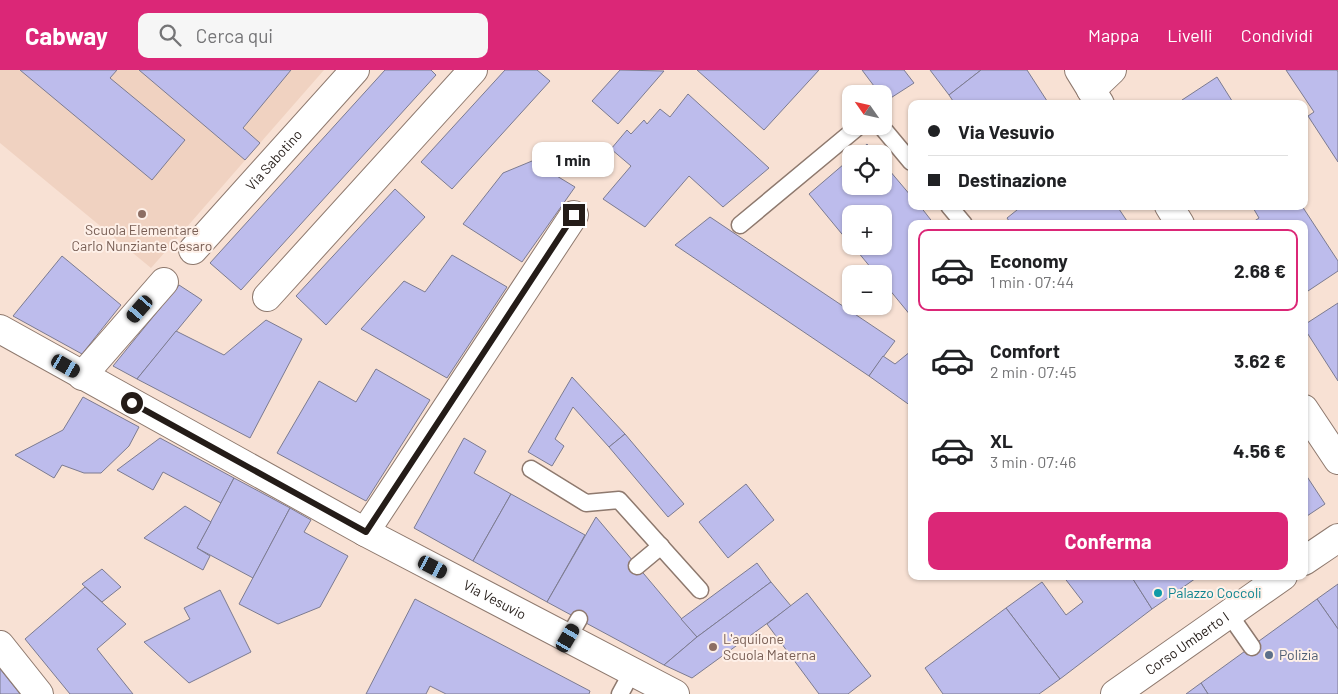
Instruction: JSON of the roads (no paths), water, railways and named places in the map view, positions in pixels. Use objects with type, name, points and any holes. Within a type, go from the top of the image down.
[{"type":"street","name":"Via Sabotino","points":[[193,250],[355,70]]},
{"type":"street","points":[[267,297],[473,70]]},
{"type":"street","points":[[1090,88],[1112,70]]},
{"type":"street","points":[[366,532],[574,215]]},
{"type":"street","points":[[82,376],[164,282]]},
{"type":"street","name":"Via Vesuvio","points":[[0,329],[366,532],[573,628],[626,683],[674,694]]},
{"type":"street","points":[[1308,414],[1338,460]]},
{"type":"street","points":[[1308,558],[1338,538]]},
{"type":"street","name":"Corso Umberto I","points":[[1115,694],[1229,614],[1268,580]]},
{"type":"street","points":[[0,645],[39,694]]},
{"type":"lane","points":[[740,225],[848,135]]},
{"type":"lane","points":[[888,135],[908,158]]},
{"type":"lane","points":[[952,210],[961,220]]},
{"type":"lane","points":[[531,469],[586,503],[619,500],[700,590]]},
{"type":"lane","points":[[638,566],[661,546]]},
{"type":"lane","points":[[1229,614],[1252,647]]},
{"type":"place","name":"Scuola Elementare Carlo Nunziante Cesaro","points":[[142,214]]},
{"type":"place","name":"Palazzo Coccoli","points":[[1158,593]]},
{"type":"place","name":"L'aquilone Scuola Materna","points":[[713,647]]},
{"type":"place","name":"Polizia","points":[[1269,655]]}]
